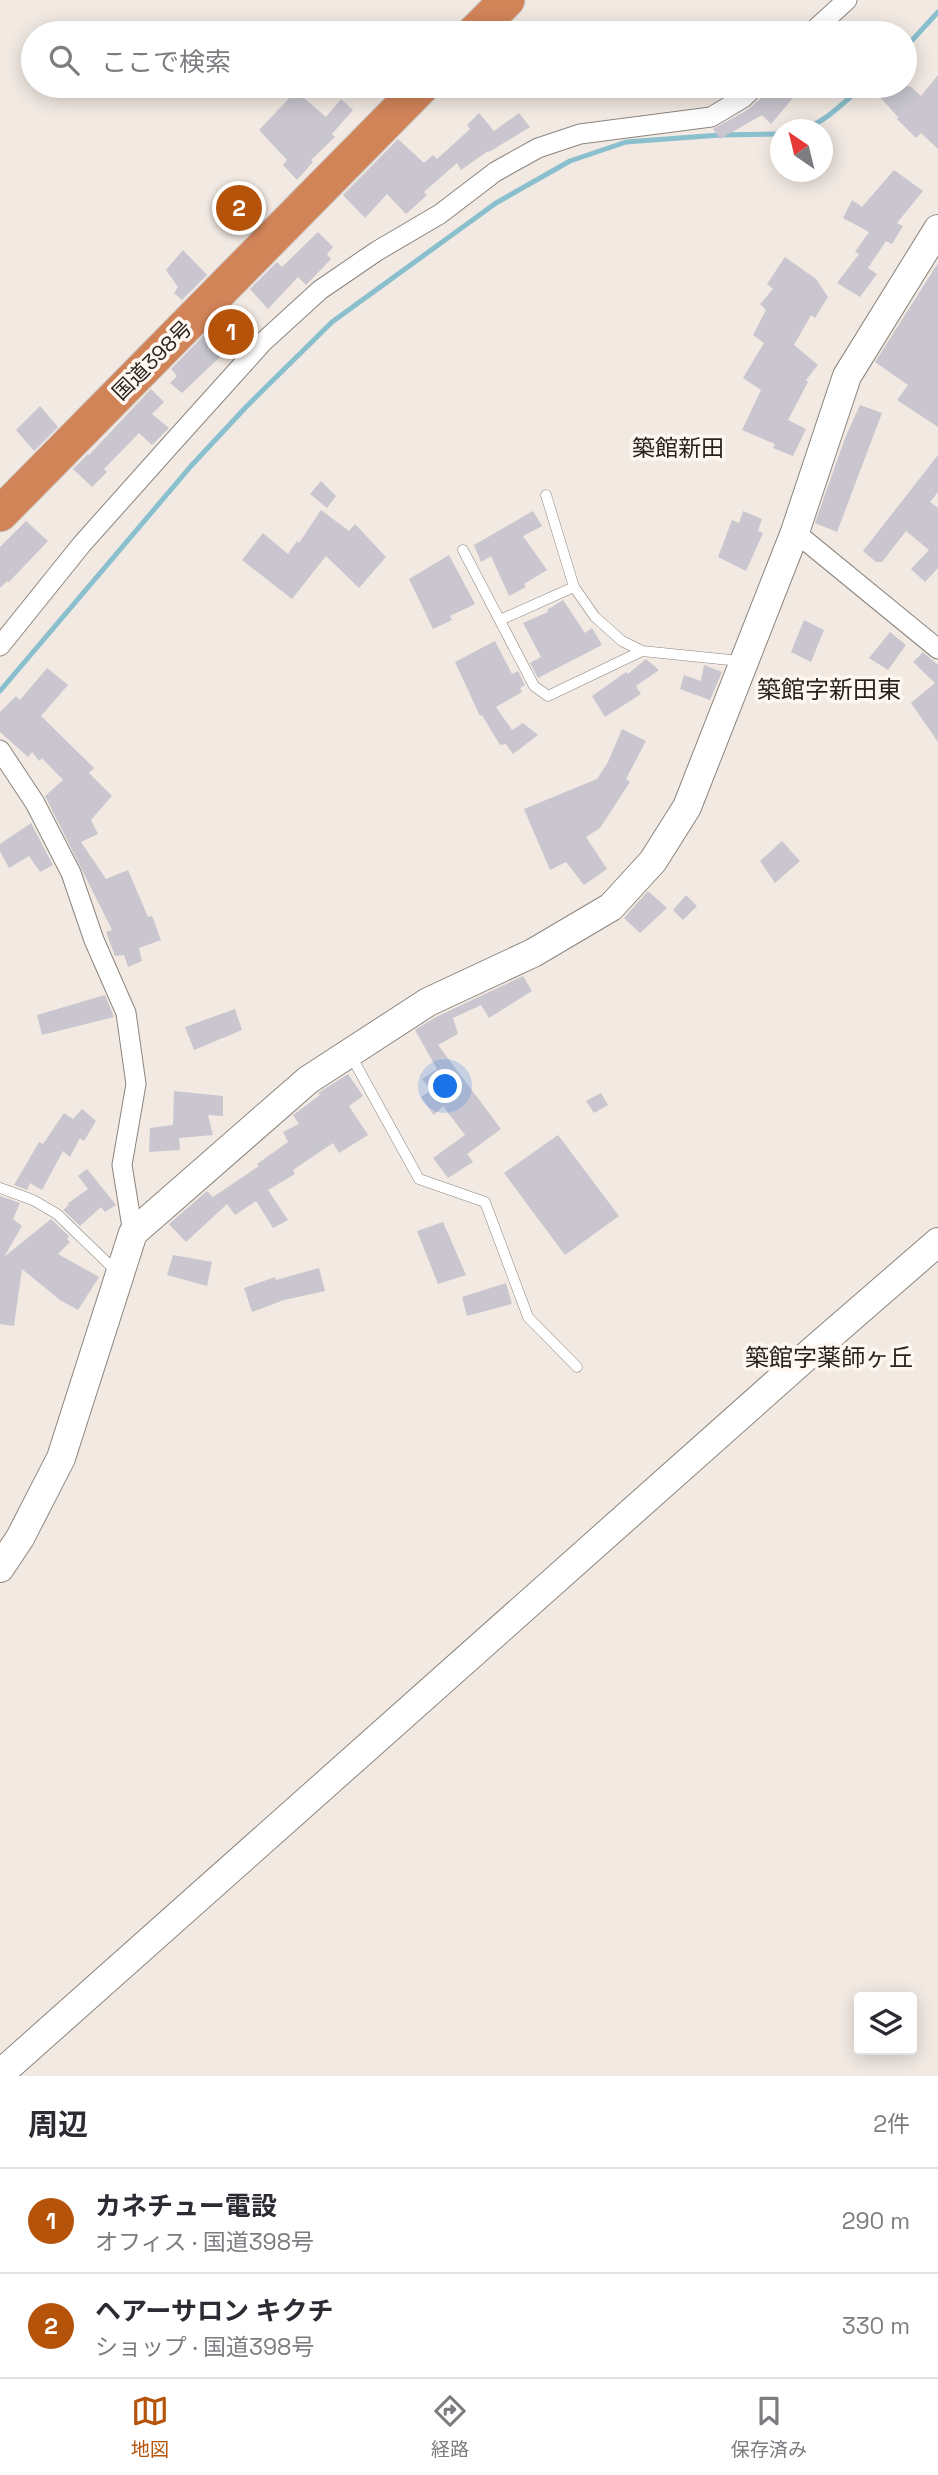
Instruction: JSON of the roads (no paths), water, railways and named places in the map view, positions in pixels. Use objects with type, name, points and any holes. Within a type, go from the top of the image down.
[{"type":"highway","points":[[486,21],[507,0]]},
{"type":"highway","name":"国道398号","points":[[0,514],[410,98]]},
{"type":"street","points":[[824,21],[846,0]]},
{"type":"street","points":[[0,646],[82,544],[173,442],[263,342],[320,290],[377,251],[440,214],[495,172],[538,148],[580,134],[711,117],[744,98]]},
{"type":"street","points":[[133,1233],[309,1080],[428,1002],[533,953],[611,907],[653,861],[687,807],[795,532],[847,376],[931,245]]},
{"type":"street","points":[[795,532],[938,649]]},
{"type":"street","points":[[0,750],[35,803],[71,873],[93,940],[126,1013],[136,1084],[122,1165],[133,1233],[61,1458],[20,1538],[0,1568]]},
{"type":"street","points":[[0,2074],[938,1242]]},
{"type":"lane","points":[[546,495],[574,587],[595,617],[622,641],[642,651],[745,661]]},
{"type":"lane","points":[[463,550],[534,686],[548,696],[642,651]]},
{"type":"lane","points":[[500,620],[574,587]]},
{"type":"lane","points":[[349,1053],[419,1179],[485,1202],[528,1317],[577,1367]]},
{"type":"lane","points":[[0,1188],[33,1200],[57,1214],[120,1274]]},
{"type":"waterway","points":[[917,35],[938,12]]},
{"type":"waterway","points":[[823,119],[849,98]]},
{"type":"waterway","points":[[0,691],[191,466],[332,322],[496,203],[570,161],[626,142],[770,134]]},
{"type":"place","name":"ヘアーサロン キクチ","points":[[239,208]]},
{"type":"place","name":"カネチュー電設","points":[[231,332]]},
{"type":"district","name":"築館新田","points":[[678,448]]},
{"type":"district","name":"築館字新田東","points":[[829,689]]},
{"type":"district","name":"築館字薬師ヶ丘","points":[[829,1357]]}]
